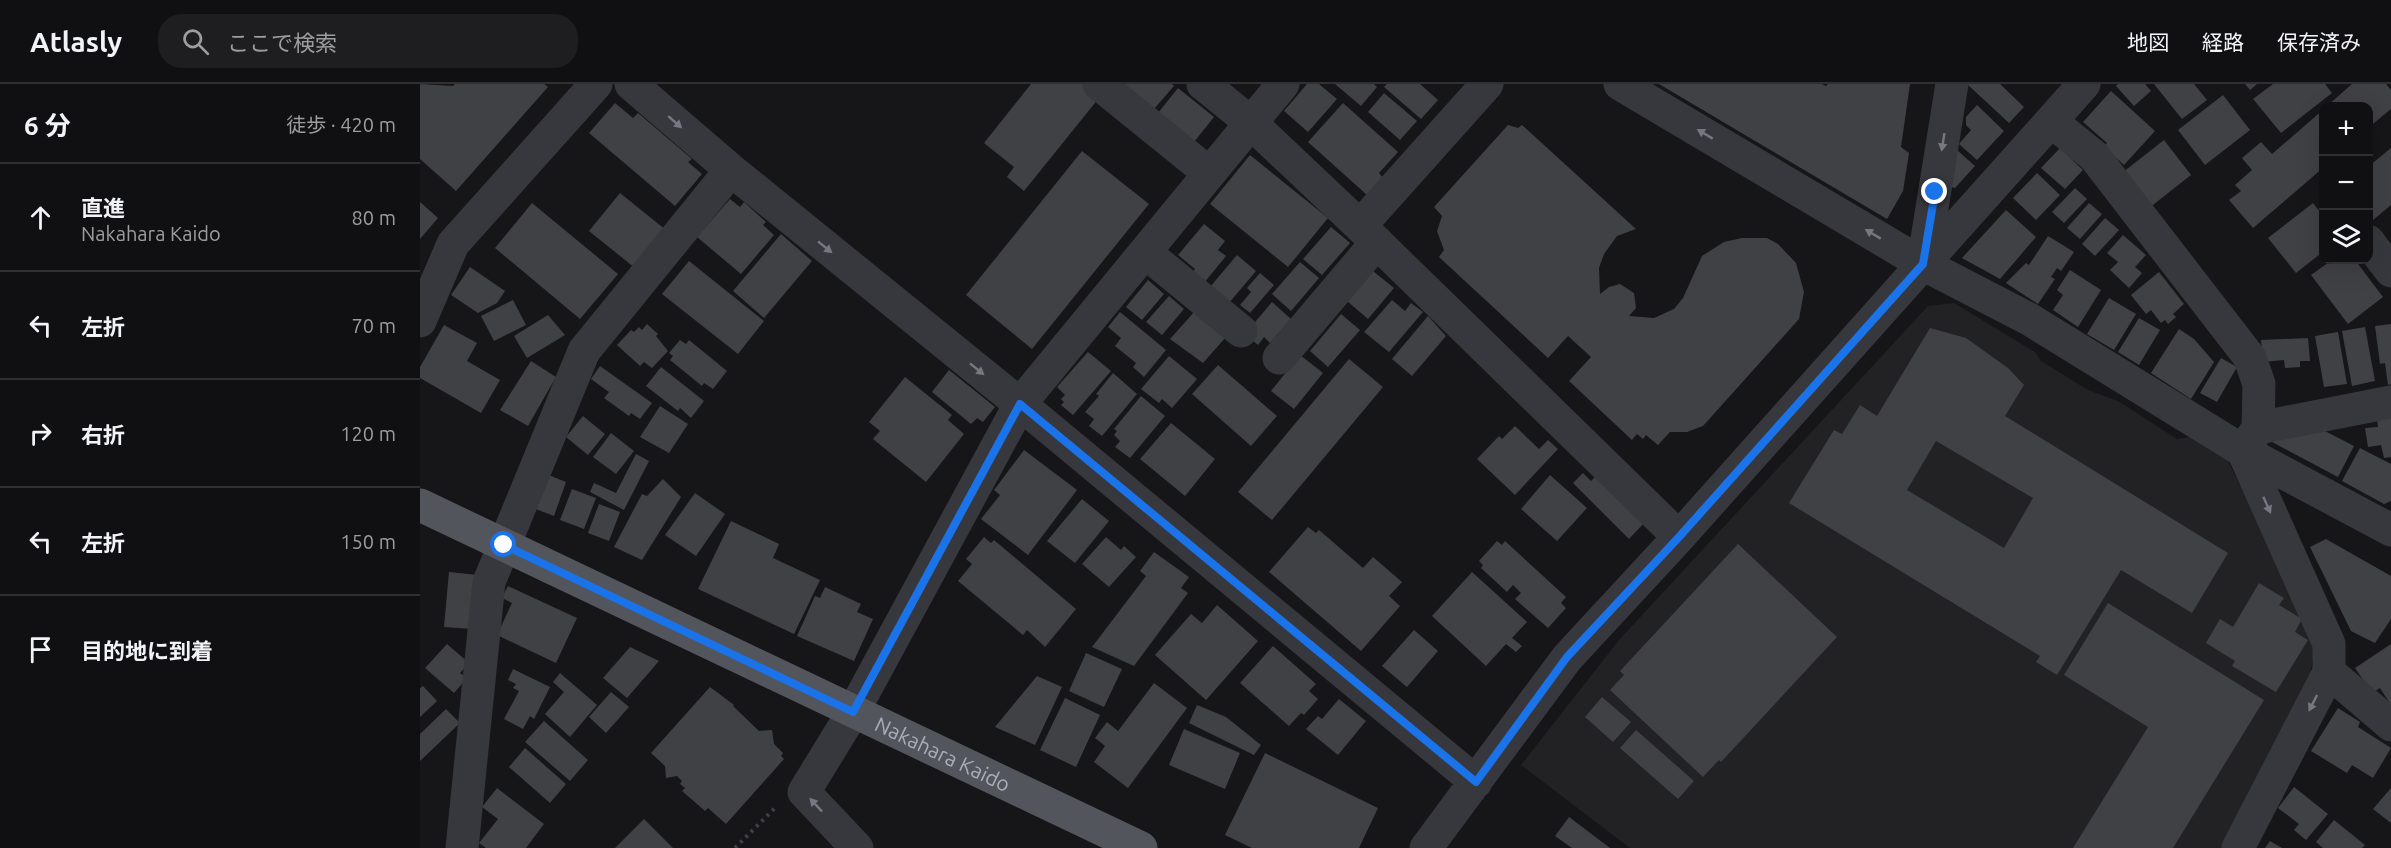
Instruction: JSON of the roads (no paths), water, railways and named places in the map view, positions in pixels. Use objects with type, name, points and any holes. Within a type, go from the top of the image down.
[{"type":"main road","name":"Nakahara Kaido","points":[[420,505],[1141,848]]},
{"type":"street","points":[[420,321],[453,244],[596,84]]},
{"type":"street","points":[[631,84],[731,170],[1020,404],[1476,782]]},
{"type":"street","points":[[1099,84],[1209,173]]},
{"type":"street","points":[[1203,84],[1250,122],[1369,234],[1679,537]]},
{"type":"street","points":[[856,848],[804,792],[853,712],[1020,404],[1146,253],[1282,84]]},
{"type":"street","points":[[1279,358],[1369,234],[1487,84]]},
{"type":"street","points":[[1620,84],[1923,264],[2250,439],[2391,530]]},
{"type":"street","points":[[1923,264],[1952,84]]},
{"type":"street","points":[[1426,848],[1567,657],[1679,537],[2084,84]]},
{"type":"street","points":[[2051,121],[2094,156],[2250,358],[2259,384],[2250,439],[2330,644],[2329,672],[2238,848]]},
{"type":"street","points":[[462,848],[489,582],[584,351],[731,170]]},
{"type":"street","points":[[2373,248],[2391,271]]},
{"type":"street","points":[[1146,253],[1241,331]]},
{"type":"street","points":[[2250,439],[2391,402]]},
{"type":"street","points":[[2329,672],[2391,725]]}]
